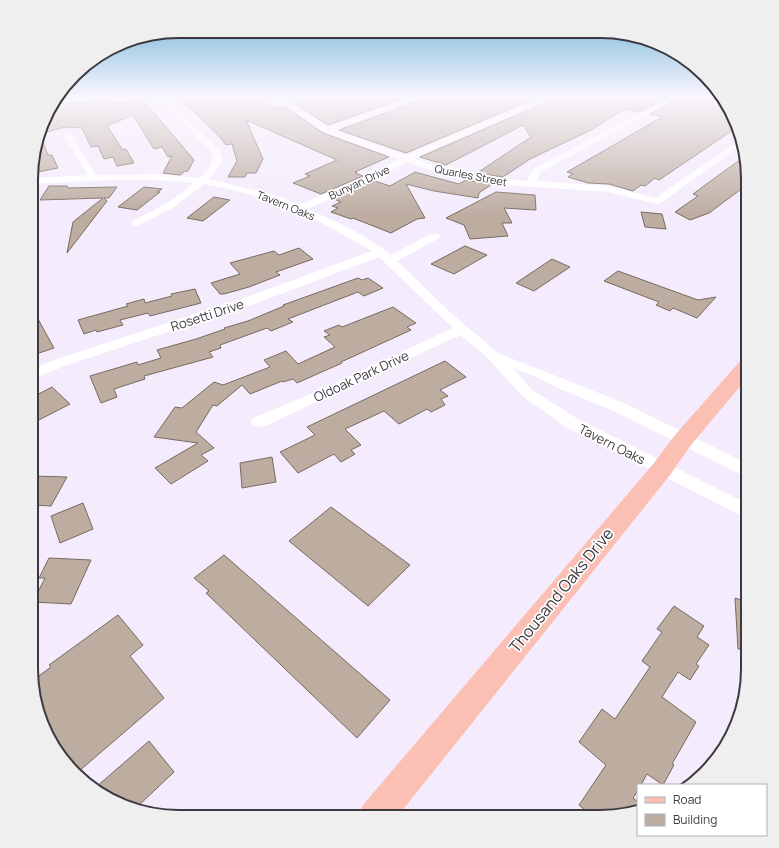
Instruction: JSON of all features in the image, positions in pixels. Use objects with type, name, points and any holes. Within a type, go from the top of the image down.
[{"type":"main road","name":"Thousand Oaks Drive","points":[[381,810],[662,469],[683,440],[741,372]]},
{"type":"street","points":[[68,136],[93,177]]},
{"type":"street","points":[[137,223],[165,208],[202,181],[216,167],[218,160],[217,153],[200,136]]},
{"type":"street","name":"Quarles Street","points":[[342,136],[406,158],[462,175],[504,182],[610,189],[657,201],[737,145]]},
{"type":"street","name":"Bunyan Drive","points":[[298,209],[377,175],[406,158],[458,136]]},
{"type":"street","points":[[533,184],[533,177],[538,170],[603,136]]},
{"type":"street","name":"Tavern Oaks","points":[[38,181],[93,177],[155,177],[202,181],[250,191],[274,198],[326,221],[385,256],[447,317],[492,354],[527,392],[572,423],[741,508]]},
{"type":"street","name":"Rosetti Drive","points":[[38,372],[62,362],[385,256],[435,236]]},
{"type":"street","name":"Oldoak Park Drive","points":[[259,422],[323,394],[462,329]]},
{"type":"street","name":"Tavern Oaks","points":[[492,354],[539,373],[565,386],[619,407],[741,469]]},
{"type":"building","points":[[86,136],[113,136],[123,150],[126,149],[134,163],[117,166],[113,157],[104,159],[98,146],[91,147]]},
{"type":"building","points":[[146,136],[173,136],[194,160],[188,171],[185,171],[180,175],[163,173],[172,156],[168,157],[162,147],[154,149]]},
{"type":"building","points":[[219,136],[253,136],[263,159],[256,173],[247,173],[245,177],[228,177],[237,161],[232,144],[226,145]]},
{"type":"building","points":[[281,136],[330,136],[389,157],[355,172],[363,176],[321,194],[293,183],[310,176],[305,174],[337,160]]},
{"type":"building","points":[[355,136],[447,136],[406,153]]},
{"type":"building","points":[[470,136],[503,136],[446,165],[420,157]]},
{"type":"building","points":[[530,136],[579,136],[530,159],[503,177],[477,173],[531,137]]},
{"type":"building","points":[[630,136],[725,136],[659,180],[655,178],[645,186],[641,185],[633,191],[609,184],[588,183],[568,177],[573,174],[567,172]]},
{"type":"building","points":[[43,142],[48,155],[52,155],[58,168],[38,172]]},
{"type":"building","points":[[740,160],[741,189],[709,213],[690,220],[675,212],[698,196],[693,194]]},
{"type":"building","points":[[415,172],[459,184],[466,180],[492,184],[479,193],[478,198],[434,191],[406,184],[425,218],[417,219],[391,233],[353,218],[351,219],[331,212],[338,208],[332,206],[341,202],[334,199],[375,181],[390,186]]},
{"type":"building","points":[[49,186],[67,186],[68,188],[117,187],[109,198],[104,198],[107,201],[67,253],[73,222],[103,198],[40,200]]},
{"type":"building","points":[[144,187],[162,189],[137,210],[118,207]]},
{"type":"building","points":[[496,192],[535,195],[536,210],[504,208],[512,223],[502,223],[508,236],[470,239],[464,225],[446,218]]},
{"type":"building","points":[[214,197],[230,200],[203,221],[187,218]]},
{"type":"building","points":[[641,212],[662,214],[666,229],[645,227]]},
{"type":"building","points":[[465,246],[487,255],[454,274],[431,264]]},
{"type":"building","points":[[299,248],[313,259],[276,272],[280,275],[249,287],[224,294],[220,294],[211,283],[240,274],[230,263],[274,251],[279,255]]},
{"type":"building","points":[[552,259],[570,267],[534,291],[516,283]]},
{"type":"building","points":[[618,271],[698,300],[716,297],[697,318],[673,308],[670,311],[656,305],[659,302],[604,281]]},
{"type":"building","points":[[358,278],[362,280],[368,278],[383,288],[364,296],[358,292],[288,319],[293,322],[271,331],[267,328],[220,345],[221,348],[209,352],[213,357],[144,376],[145,379],[114,389],[117,397],[101,403],[90,376],[137,362],[138,365],[161,358],[157,350],[196,339],[225,329],[224,328],[248,321],[284,306],[283,305]]},
{"type":"building","points":[[195,289],[201,303],[150,316],[148,313],[120,320],[123,325],[97,332],[96,330],[84,334],[78,320],[128,306],[126,304],[144,299],[145,303],[172,296],[171,294]]},
{"type":"building","points":[[393,307],[416,323],[407,327],[411,330],[297,383],[293,379],[282,381],[250,394],[242,385],[217,406],[213,405],[196,432],[214,448],[201,455],[208,461],[171,484],[155,468],[198,443],[154,437],[175,407],[182,408],[214,382],[223,385],[270,367],[264,360],[286,351],[298,364],[335,347],[324,337],[330,335],[324,331],[339,325],[342,327]]},
{"type":"building","points":[[38,319],[54,348],[38,353]]},
{"type":"building","points":[[445,361],[466,377],[440,390],[448,396],[441,399],[445,405],[431,412],[427,409],[399,424],[384,411],[345,429],[361,445],[351,450],[355,454],[341,462],[334,454],[298,473],[280,452],[315,435],[307,427]]},
{"type":"building","points":[[52,387],[70,404],[38,420],[38,394]]},
{"type":"building","points":[[272,457],[276,482],[242,488],[240,463]]},
{"type":"building","points":[[38,476],[67,477],[51,506],[38,505]]},
{"type":"building","points":[[83,503],[93,529],[60,543],[51,516]]},
{"type":"building","points":[[331,507],[410,565],[368,606],[289,541]]},
{"type":"building","points":[[224,555],[390,700],[357,738],[206,593],[209,591],[194,578]]},
{"type":"building","points":[[49,558],[91,560],[71,604],[38,602],[38,592],[45,578],[39,578]]},
{"type":"building","points":[[735,598],[741,600],[741,649],[738,649]]},
{"type":"building","points":[[674,606],[704,626],[697,637],[709,645],[696,664],[699,666],[690,680],[678,672],[662,697],[696,722],[672,764],[674,765],[664,784],[647,774],[642,784],[637,784],[637,792],[633,798],[637,801],[637,805],[610,810],[585,810],[579,805],[606,765],[579,742],[602,709],[615,719],[650,667],[642,661],[662,632],[657,629]]},
{"type":"building","points":[[118,615],[143,645],[130,656],[164,698],[80,770],[62,748],[52,732],[45,715],[38,677],[51,667],[49,665]]},
{"type":"building","points":[[149,741],[174,772],[140,804],[116,796],[99,785]]}]
